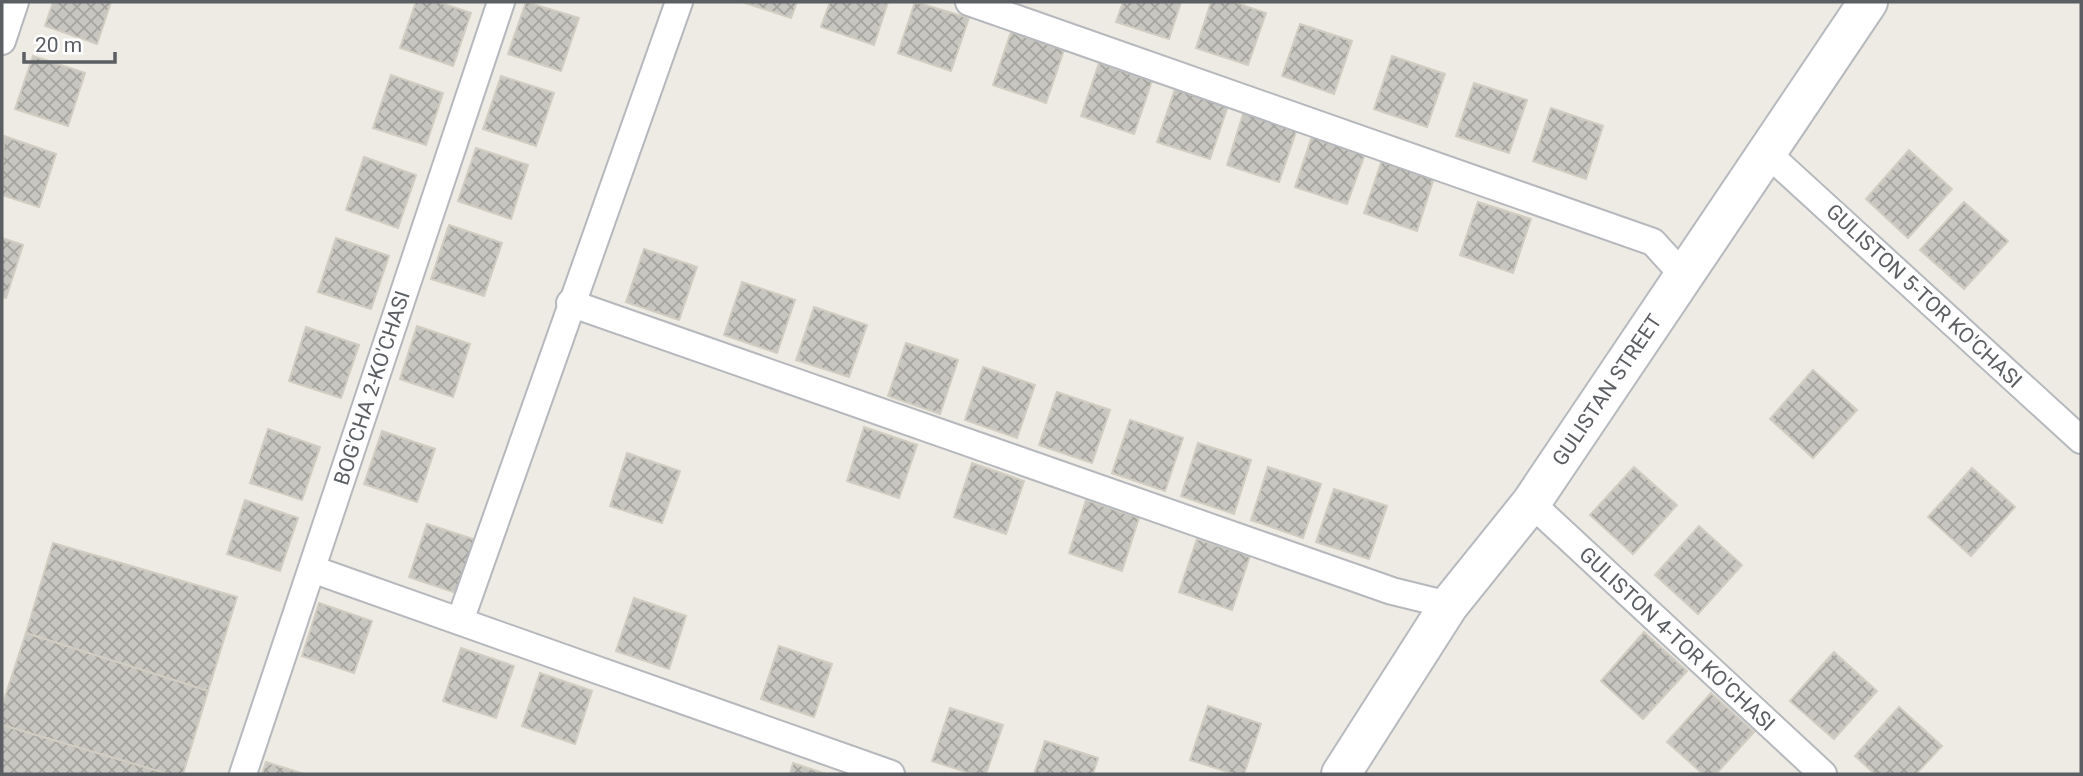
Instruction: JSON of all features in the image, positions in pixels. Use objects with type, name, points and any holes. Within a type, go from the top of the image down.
[{"type":"main road","name":"GULISTAN STREET","points":[[1341,774],[1449,605],[1531,503],[1868,2]]},
{"type":"street","points":[[2,41],[15,2]]},
{"type":"street","name":"BOG'CHA 2-KO'CHASI","points":[[243,774],[501,2]]},
{"type":"street","points":[[460,621],[570,303],[679,2]]},
{"type":"street","points":[[969,2],[1653,242],[1684,276]]},
{"type":"street","name":"GULISTON 5-TOR KO'CHASI","points":[[1766,152],[2081,440]]},
{"type":"street","points":[[570,303],[1392,591],[1449,605]]},
{"type":"street","name":"GULISTON 4-TOR KO'CHASI","points":[[1531,503],[1823,774]]},
{"type":"street","points":[[312,569],[891,774]]},
{"type":"building","points":[[53,2],[111,2],[97,44],[45,26]]},
{"type":"building","points":[[416,2],[438,2],[471,13],[453,66],[400,48]]},
{"type":"building","points":[[526,2],[579,18],[561,71],[508,54]]},
{"type":"building","points":[[742,2],[797,2],[791,18]]},
{"type":"building","points":[[830,2],[888,2],[874,45],[821,27]]},
{"type":"building","points":[[915,2],[969,18],[951,71],[898,53]]},
{"type":"building","points":[[1123,2],[1181,2],[1169,39],[1116,22]]},
{"type":"building","points":[[1211,2],[1234,2],[1266,13],[1248,65],[1196,48]]},
{"type":"building","points":[[1300,24],[1352,41],[1334,94],[1282,76]]},
{"type":"building","points":[[1011,32],[1064,50],[1046,103],[993,85]]},
{"type":"building","points":[[33,56],[85,73],[68,126],[15,109]]},
{"type":"building","points":[[1392,56],[1445,74],[1427,127],[1374,109]]},
{"type":"building","points":[[1099,63],[1152,81],[1134,134],[1081,116]]},
{"type":"building","points":[[391,75],[443,93],[426,145],[373,128]]},
{"type":"building","points":[[501,76],[554,93],[536,146],[483,129]]},
{"type":"building","points":[[1474,83],[1527,100],[1509,153],[1456,136]]},
{"type":"building","points":[[1175,89],[1228,106],[1210,159],[1157,142]]},
{"type":"building","points":[[1551,108],[1603,126],[1586,179],[1533,161]]},
{"type":"building","points":[[1244,111],[1297,129],[1279,182],[1227,165]]},
{"type":"building","points":[[1313,133],[1366,151],[1347,204],[1295,187]]},
{"type":"building","points":[[4,136],[56,154],[39,207],[2,195]]},
{"type":"building","points":[[476,148],[528,165],[511,219],[458,201]]},
{"type":"building","points":[[1909,150],[1952,189],[1908,238],[1866,199]]},
{"type":"building","points":[[364,157],[416,175],[398,228],[346,210]]},
{"type":"building","points":[[1382,160],[1434,178],[1417,231],[1364,213]]},
{"type":"building","points":[[1478,202],[1531,219],[1513,273],[1460,255]]},
{"type":"building","points":[[1964,202],[2008,241],[1964,289],[1920,250]]},
{"type":"building","points":[[449,225],[502,243],[484,296],[431,279]]},
{"type":"building","points":[[2,238],[23,245],[6,298],[2,297]]},
{"type":"building","points":[[336,238],[389,256],[371,309],[318,292]]},
{"type":"building","points":[[644,249],[697,267],[679,320],[626,302]]},
{"type":"building","points":[[742,282],[795,300],[777,353],[724,335]]},
{"type":"building","points":[[814,307],[867,325],[849,377],[796,360]]},
{"type":"building","points":[[417,326],[470,344],[453,397],[400,379]]},
{"type":"building","points":[[306,327],[359,345],[341,398],[289,381]]},
{"type":"building","points":[[906,343],[958,360],[940,414],[888,396]]},
{"type":"building","points":[[983,367],[1035,385],[1017,438],[965,420]]},
{"type":"building","points":[[1813,370],[1857,410],[1813,458],[1770,419]]},
{"type":"building","points":[[1057,392],[1110,410],[1092,463],[1039,445]]},
{"type":"building","points":[[1130,420],[1183,438],[1165,491],[1112,473]]},
{"type":"building","points":[[864,427],[917,445],[899,498],[847,481]]},
{"type":"building","points":[[268,429],[320,447],[302,500],[250,483]]},
{"type":"building","points":[[382,431],[435,449],[417,502],[364,484]]},
{"type":"building","points":[[1198,443],[1251,460],[1234,514],[1181,496]]},
{"type":"building","points":[[627,453],[680,471],[662,523],[610,506]]},
{"type":"building","points":[[972,463],[1024,481],[1006,534],[954,517]]},
{"type":"building","points":[[1268,467],[1321,484],[1303,538],[1251,520]]},
{"type":"building","points":[[1634,467],[1677,505],[1633,554],[1590,515]]},
{"type":"building","points":[[1972,468],[2015,507],[1971,556],[1928,517]]},
{"type":"building","points":[[1334,489],[1387,506],[1369,559],[1316,542]]},
{"type":"building","points":[[245,500],[298,518],[280,571],[227,554]]},
{"type":"building","points":[[1086,500],[1139,518],[1122,571],[1069,553]]},
{"type":"building","points":[[427,524],[479,541],[462,595],[409,577]]},
{"type":"building","points":[[1699,526],[1742,565],[1698,614],[1655,575]]},
{"type":"building","points":[[1197,539],[1250,556],[1232,610],[1179,592]]},
{"type":"building","points":[[53,543],[237,597],[208,691],[26,633]]},
{"type":"building","points":[[634,598],[686,616],[669,669],[616,651]]},
{"type":"building","points":[[319,603],[372,621],[354,673],[302,656]]},
{"type":"building","points":[[1644,632],[1687,671],[1643,719],[1601,681]]},
{"type":"building","points":[[26,633],[208,691],[183,774],[168,774],[2,725],[2,706]]},
{"type":"building","points":[[779,646],[832,664],[814,717],[761,699]]},
{"type":"building","points":[[461,648],[514,666],[496,718],[443,701]]},
{"type":"building","points":[[1834,652],[1877,691],[1834,739],[1790,701]]},
{"type":"building","points":[[540,673],[592,691],[575,744],[522,726]]},
{"type":"building","points":[[1711,693],[1754,732],[1716,774],[1703,774],[1667,742]]},
{"type":"building","points":[[1208,706],[1261,724],[1244,774],[1234,774],[1190,760]]},
{"type":"building","points":[[1899,707],[1942,746],[1916,774],[1875,774],[1855,756]]},
{"type":"building","points":[[950,708],[1003,725],[986,774],[972,774],[932,761]]},
{"type":"building","points":[[2,725],[168,774],[2,774]]},
{"type":"building","points":[[1045,741],[1098,758],[1093,774],[1034,774]]},
{"type":"building","points":[[266,762],[304,774],[262,774]]},
{"type":"building","points":[[793,763],[826,774],[790,774]]}]
